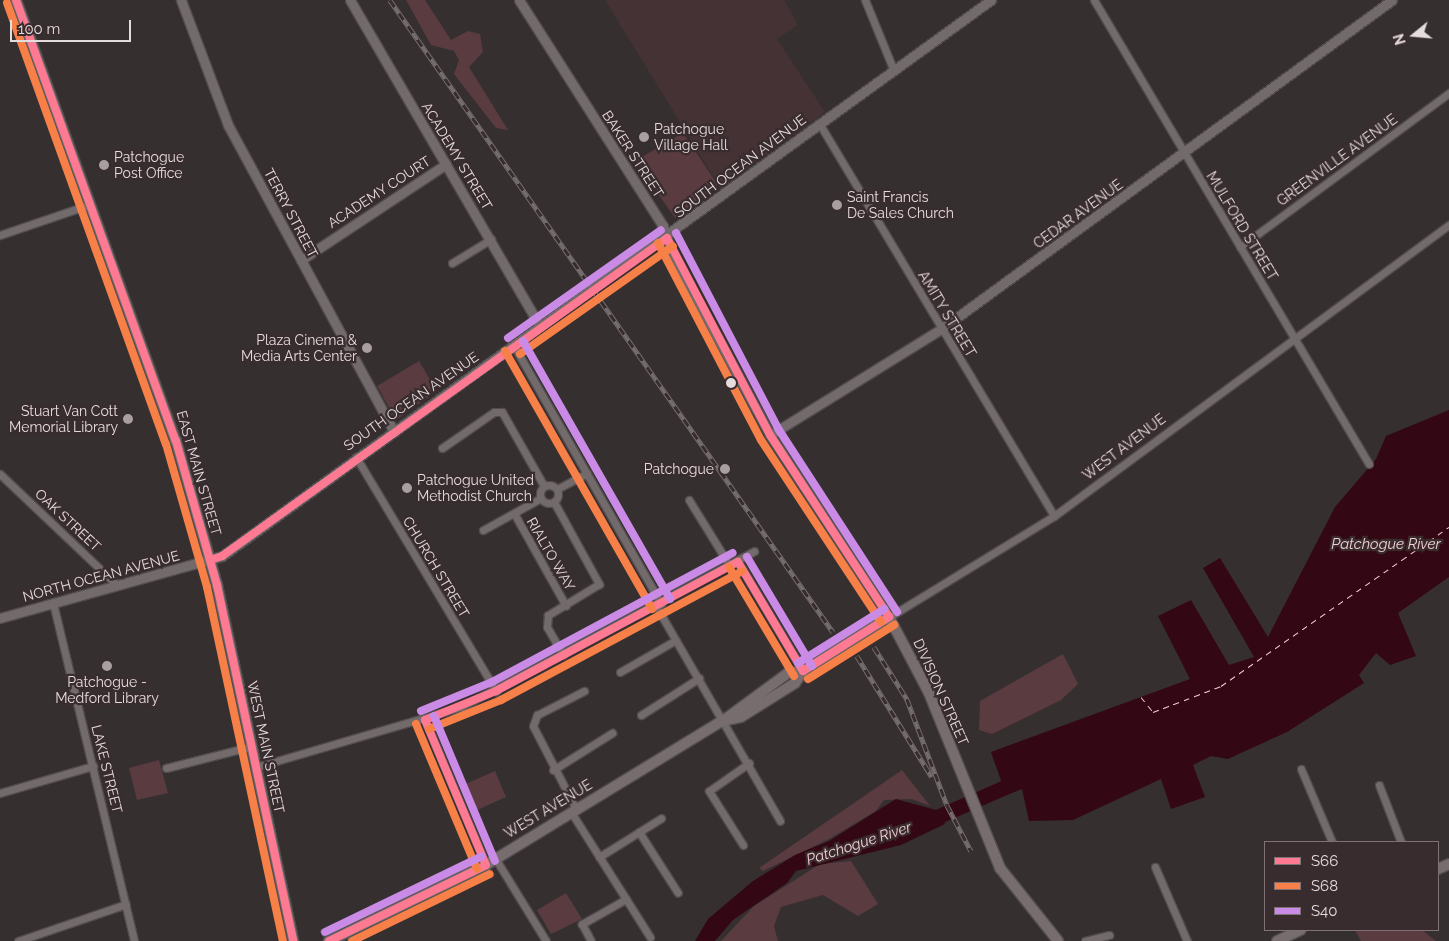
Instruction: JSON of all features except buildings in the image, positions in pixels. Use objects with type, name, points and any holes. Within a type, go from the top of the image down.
[{"type":"main road","name":"EAST MAIN STREET","points":[[16,0],[88,205],[162,398],[210,560]]},
{"type":"main road","name":"WEST MAIN STREET","points":[[210,560],[293,941]]},
{"type":"main road","name":"WEST AVENUE","points":[[334,940],[486,864],[724,720],[788,673],[803,671],[890,617]]},
{"type":"main road","name":"DIVISION STREET","points":[[890,617],[929,693],[1000,868],[1058,941]]},
{"type":"main road","points":[[1277,941],[1300,931]]},
{"type":"street","name":"TERRY STREET","points":[[181,0],[228,125],[394,432]]},
{"type":"street","name":"ACADEMY STREET","points":[[350,0],[540,326]]},
{"type":"street","name":"BAKER STREET","points":[[519,0],[635,180],[770,435]]},
{"type":"street","points":[[866,0],[894,71]]},
{"type":"street","name":"SOUTH OCEAN AVENUE","points":[[210,560],[222,556],[356,457],[667,238],[819,124],[991,0]]},
{"type":"street","name":"MULFORD STREET","points":[[1094,0],[1369,464]]},
{"type":"street","name":"CEDAR AVENUE","points":[[770,435],[941,329],[1185,154],[1392,0]]},
{"type":"street","name":"GREENVILLE AVENUE","points":[[1240,247],[1449,93]]},
{"type":"street","name":"AMITY STREET","points":[[819,124],[1054,516]]},
{"type":"street","name":"ACADEMY COURT","points":[[301,260],[446,164]]},
{"type":"street","points":[[0,234],[88,205]]},
{"type":"street","name":"WEST AVENUE","points":[[890,617],[1054,516],[1449,225]]},
{"type":"street","points":[[452,264],[491,239]]},
{"type":"street","points":[[514,346],[587,474],[676,640],[749,763],[780,821]]},
{"type":"street","points":[[442,448],[494,412],[502,412],[544,486],[541,498],[514,515],[483,530]]},
{"type":"street","name":"DIVISION STREET","points":[[770,435],[890,617]]},
{"type":"street","name":"CHURCH STREET","points":[[356,457],[496,691]]},
{"type":"street","name":"OAK STREET","points":[[0,474],[117,585]]},
{"type":"street","points":[[544,486],[557,489],[587,474]]},
{"type":"street","points":[[557,489],[554,502],[599,584],[546,621],[563,655]]},
{"type":"street","points":[[541,498],[554,502]]},
{"type":"street","points":[[689,500],[730,566]]},
{"type":"street","name":"RIALTO WAY","points":[[514,515],[566,606]]},
{"type":"street","points":[[256,767],[425,720],[496,691],[738,562],[754,551]]},
{"type":"street","name":"NORTH OCEAN AVENUE","points":[[0,618],[210,560]]},
{"type":"street","points":[[738,562],[803,671]]},
{"type":"street","name":"LAKE STREET","points":[[53,603],[134,941]]},
{"type":"street","points":[[620,672],[676,640]]},
{"type":"street","points":[[641,715],[699,678]]},
{"type":"street","points":[[584,690],[534,720],[553,770],[573,810],[599,857],[650,937]]},
{"type":"street","points":[[425,720],[486,864]]},
{"type":"street","points":[[553,770],[612,733]]},
{"type":"street","points":[[166,768],[252,746]]},
{"type":"street","points":[[743,845],[709,791],[749,763]]},
{"type":"street","points":[[0,794],[93,766]]},
{"type":"street","points":[[1301,769],[1332,841]]},
{"type":"street","points":[[1378,785],[1401,841]]},
{"type":"street","points":[[599,857],[661,818]]},
{"type":"street","points":[[639,832],[678,893]]},
{"type":"street","points":[[495,858],[546,941]]},
{"type":"street","points":[[1155,867],[1187,941]]},
{"type":"street","points":[[591,941],[582,924],[626,899]]},
{"type":"street","points":[[18,941],[126,904]]},
{"type":"street","points":[[1085,941],[1109,936]]},
{"type":"shaded area","points":[[406,0],[425,0],[451,40],[468,31],[480,34],[483,52],[469,67],[508,130],[496,128],[454,74],[459,60],[454,51],[431,45]]},
{"type":"shaded area","points":[[605,0],[784,0],[798,25],[777,39],[825,112],[721,189]]},
{"type":"shaded area","points":[[683,133],[718,185],[675,218],[635,161]]},
{"type":"shaded area","points":[[419,361],[437,391],[396,420],[377,386]]},
{"type":"shaded area","points":[[1063,654],[1078,684],[1061,700],[992,734],[979,730],[980,701]]},
{"type":"shaded area","points":[[159,760],[168,793],[137,800],[129,768]]},
{"type":"shaded area","points":[[902,770],[930,806],[912,799],[884,800],[876,811],[829,839],[763,871],[759,868]]},
{"type":"shaded area","points":[[495,771],[506,797],[473,812],[461,786]]},
{"type":"shaded area","points":[[851,861],[878,904],[858,916],[823,895],[781,907],[774,926],[778,941],[721,941],[754,906],[820,864]]},
{"type":"shaded area","points":[[566,893],[582,919],[551,934],[537,910]]},
{"type":"shaded area","points":[[1356,931],[1423,931],[1436,941],[1361,941]]},
{"type":"water","name":"Patchogue River","points":[[1449,410],[1449,577],[1398,613],[1416,656],[1390,665],[1376,653],[1359,675],[1364,683],[1287,732],[1228,759],[1211,756],[1193,765],[1205,797],[1171,809],[1161,779],[1073,820],[1029,821],[1022,789],[1006,795],[991,752],[1190,679],[1158,616],[1191,600],[1229,665],[1254,657],[1203,568],[1220,558],[1268,637],[1335,507],[1376,459],[1386,436]]},
{"type":"water","points":[[896,799],[940,811],[945,824],[901,845],[796,871],[787,883],[733,920],[715,941],[695,941],[708,919],[753,881],[795,855],[829,841]]},
{"type":"waterway","name":"Patchogue River","points":[[923,823],[1021,780]]},
{"type":"ferry route","points":[[1141,697],[1153,712],[1221,686],[1449,527]]},
{"type":"railway","points":[[390,0],[833,632]]},
{"type":"railway","points":[[874,647],[907,699],[947,805],[971,851]]},
{"type":"railway","points":[[857,656],[932,777]]},
{"type":"transit line","name":"S66","points":[[16,0],[176,441],[217,585],[293,941]]},
{"type":"transit line","name":"S68","points":[[7,3],[166,444],[207,587],[283,941]]},
{"type":"transit line","name":"S40","points":[[508,338],[661,230]]},
{"type":"transit line","name":"S40","points":[[676,233],[779,430],[897,612]]},
{"type":"transit line","name":"S66","points":[[667,238],[770,435],[889,617]]},
{"type":"transit line","name":"S66","points":[[210,560],[222,556],[667,238]]},
{"type":"transit line","name":"S68","points":[[658,243],[761,440],[881,622]]},
{"type":"transit line","name":"S68","points":[[520,354],[673,246]]},
{"type":"transit line","name":"S40","points":[[523,341],[670,599]]},
{"type":"transit line","name":"S68","points":[[505,351],[652,609]]},
{"type":"transit line","name":"S40","points":[[421,711],[492,682],[733,553]]},
{"type":"transit line","name":"S40","points":[[747,557],[812,666]]},
{"type":"transit line","name":"S66","points":[[738,562],[803,671]]},
{"type":"transit line","name":"S66","points":[[425,720],[496,691],[738,562]]},
{"type":"transit line","name":"S68","points":[[729,567],[794,676]]},
{"type":"transit line","name":"S68","points":[[429,729],[501,700],[743,571]]},
{"type":"transit line","name":"S40","points":[[798,663],[884,609]]},
{"type":"transit line","name":"S66","points":[[803,671],[889,617]]},
{"type":"transit line","name":"S68","points":[[808,679],[894,625]]},
{"type":"transit line","name":"S40","points":[[434,716],[495,861]]},
{"type":"transit line","name":"S66","points":[[425,720],[486,865]]},
{"type":"transit line","name":"S68","points":[[416,724],[477,869]]},
{"type":"transit line","name":"S40","points":[[325,932],[482,856]]},
{"type":"transit line","name":"S66","points":[[329,941],[486,865]]},
{"type":"transit line","name":"S68","points":[[352,941],[490,874]]},
{"type":"place","name":"Patchogue Village Hall","points":[[644,137]]},
{"type":"place","name":"Patchogue Post Office","points":[[104,165]]},
{"type":"place","name":"Saint Francis De Sales Church","points":[[837,205]]},
{"type":"place","name":"Plaza Cinema & Media Arts Center","points":[[367,348]]},
{"type":"place","name":"Stuart Van Cott Memorial Library","points":[[128,419]]},
{"type":"place","name":"Patchogue","points":[[725,469]]},
{"type":"place","name":"Patchogue United Methodist Church","points":[[407,488]]},
{"type":"place","name":"Patchogue - Medford Library","points":[[107,666]]}]
